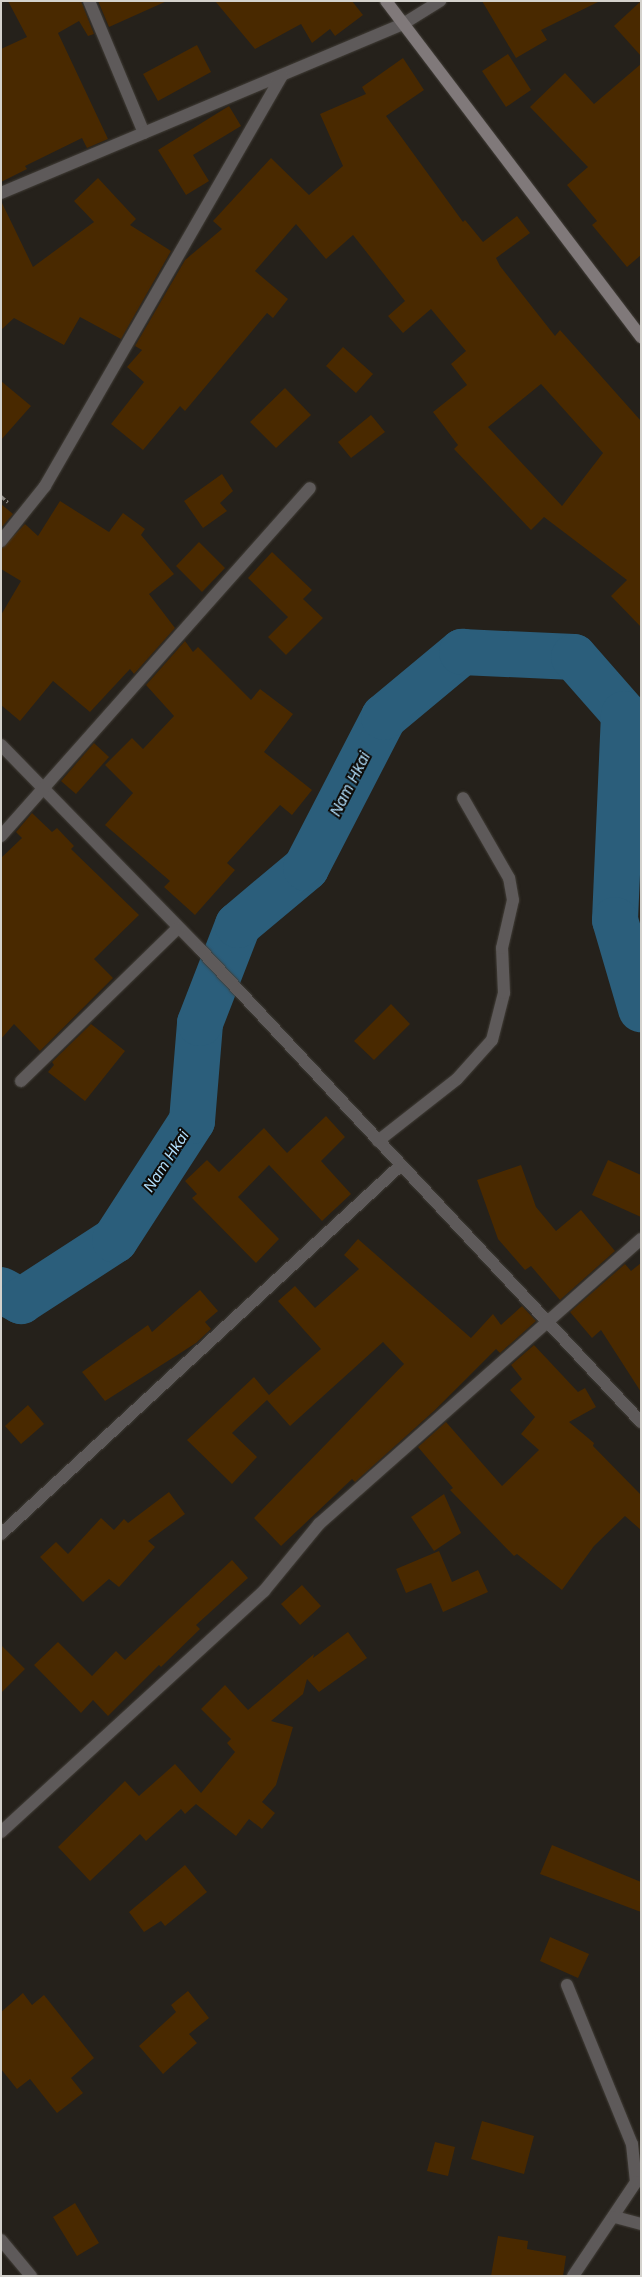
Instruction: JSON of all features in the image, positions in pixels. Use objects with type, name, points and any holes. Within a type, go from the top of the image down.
[{"type":"main road","points":[[386,1],[641,336]]},
{"type":"street","points":[[89,1],[144,133]]},
{"type":"street","points":[[1,193],[404,24],[440,1]]},
{"type":"street","points":[[1,541],[45,486],[282,75]]},
{"type":"street","points":[[1,836],[45,789],[310,488]]},
{"type":"street","points":[[1,745],[200,949],[247,1004],[641,1422]]},
{"type":"street","points":[[378,1142],[457,1079],[492,1040],[504,993],[502,948],[513,900],[508,878],[464,798]]},
{"type":"street","points":[[20,1081],[178,928]]},
{"type":"street","points":[[1,1534],[400,1166]]},
{"type":"street","points":[[1,1832],[264,1591],[319,1524],[641,1240]]},
{"type":"street","points":[[567,1984],[632,2144],[636,2182],[615,2217],[573,2276]]},
{"type":"street","points":[[615,2217],[641,2224]]},
{"type":"street","points":[[1,2240],[31,2276]]},
{"type":"building","points":[[8,1],[81,1],[94,34],[88,36],[79,21],[58,33],[108,139],[87,148],[82,138],[25,166],[27,169],[1,182],[1,49],[27,37]]},
{"type":"building","points":[[98,1],[167,1],[109,27]]},
{"type":"building","points":[[215,1],[352,1],[363,15],[335,36],[330,29],[312,43],[301,24],[255,49]]},
{"type":"building","points":[[482,1],[600,1],[541,30],[547,40],[516,58]]},
{"type":"building","points":[[641,1],[641,56],[614,26]]},
{"type":"building","points":[[197,45],[211,72],[158,101],[143,74]]},
{"type":"building","points":[[508,54],[531,90],[506,107],[482,71]]},
{"type":"building","points":[[403,58],[424,90],[386,116],[463,222],[465,220],[483,242],[517,216],[530,233],[496,258],[500,266],[555,336],[560,330],[641,421],[641,627],[611,596],[627,580],[544,517],[531,530],[454,449],[458,445],[433,412],[467,385],[451,364],[466,351],[431,309],[403,333],[388,316],[405,301],[353,235],[326,259],[296,224],[255,271],[288,299],[273,318],[267,313],[185,411],[180,406],[143,450],[111,424],[144,382],[127,367],[142,350],[135,346],[185,260],[222,229],[213,221],[271,158],[309,195],[343,166],[320,114],[366,94],[362,87]],"holes":[[[541,384],[603,453],[562,506],[488,427]]]},
{"type":"building","points":[[641,64],[641,255],[627,267],[592,225],[597,221],[567,185],[588,167],[530,107],[565,73],[594,104]]},
{"type":"building","points":[[229,106],[241,126],[193,155],[209,181],[186,195],[158,150]]},
{"type":"building","points":[[98,178],[136,219],[130,225],[171,251],[121,339],[80,317],[64,345],[14,318],[1,330],[1,201],[33,267],[94,222],[74,201]]},
{"type":"building","points":[[343,347],[373,374],[356,393],[326,366]]},
{"type":"building","points":[[1,381],[31,406],[1,440]]},
{"type":"building","points":[[285,388],[311,415],[276,448],[250,422]]},
{"type":"building","points":[[371,415],[385,432],[351,458],[338,442]]},
{"type":"building","points":[[222,474],[233,491],[220,503],[227,511],[203,528],[184,501]]},
{"type":"building","points":[[60,501],[109,532],[123,513],[145,529],[141,535],[174,574],[149,594],[175,628],[134,674],[130,669],[90,712],[53,681],[20,721],[1,705],[1,615],[21,581],[1,569],[1,549],[25,524],[38,536]]},
{"type":"building","points":[[1,504],[13,514],[1,528]]},
{"type":"building","points":[[199,542],[225,568],[202,592],[176,566]]},
{"type":"building","points":[[272,552],[312,590],[303,599],[323,618],[286,655],[268,637],[288,617],[248,578]]},
{"type":"building","points":[[185,641],[193,652],[198,647],[251,700],[260,689],[293,714],[264,752],[312,790],[292,815],[280,805],[227,863],[235,870],[195,915],[164,887],[170,881],[105,825],[133,793],[105,765],[132,738],[143,749],[174,716],[146,685]]},
{"type":"building","points":[[94,743],[109,757],[76,794],[61,781]]},
{"type":"building","points":[[32,813],[52,832],[57,828],[74,846],[71,849],[139,915],[94,959],[113,978],[40,1051],[14,1024],[1,1039],[1,858],[22,838],[16,832]]},
{"type":"building","points":[[391,1004],[410,1024],[374,1060],[354,1041]]},
{"type":"building","points":[[91,1024],[125,1051],[85,1101],[48,1072],[54,1065],[52,1062]]},
{"type":"building","points":[[326,1116],[345,1137],[321,1161],[351,1194],[322,1221],[269,1165],[238,1197],[279,1239],[256,1263],[192,1198],[197,1194],[185,1181],[207,1160],[219,1172],[264,1128],[287,1153]]},
{"type":"building","points":[[608,1160],[641,1175],[641,1217],[592,1195]]},
{"type":"building","points":[[521,1165],[536,1207],[556,1231],[581,1210],[615,1251],[560,1300],[531,1266],[525,1270],[498,1239],[477,1180]]},
{"type":"building","points":[[358,1239],[471,1338],[493,1314],[501,1325],[522,1306],[536,1321],[500,1353],[496,1349],[435,1410],[355,1482],[352,1479],[281,1546],[254,1518],[404,1364],[383,1342],[290,1426],[267,1400],[232,1433],[257,1457],[232,1484],[187,1440],[254,1377],[269,1395],[321,1349],[278,1301],[295,1286],[315,1308],[359,1269],[344,1255]]},
{"type":"building","points":[[641,1263],[641,1392],[601,1330],[592,1338],[570,1312],[625,1264],[631,1271]]},
{"type":"building","points":[[200,1290],[218,1311],[205,1322],[211,1329],[196,1343],[105,1401],[82,1372],[148,1325],[152,1332]]},
{"type":"building","points":[[534,1345],[578,1392],[585,1388],[596,1407],[569,1422],[594,1443],[593,1446],[641,1495],[641,1530],[625,1516],[594,1546],[562,1590],[517,1554],[514,1556],[450,1490],[453,1488],[418,1447],[446,1422],[502,1486],[539,1450],[521,1434],[535,1417],[510,1390],[522,1379],[511,1365]]},
{"type":"building","points":[[28,1405],[44,1424],[21,1444],[5,1426]]},
{"type":"building","points":[[169,1492],[185,1514],[148,1541],[155,1547],[119,1587],[109,1579],[83,1602],[40,1557],[56,1542],[68,1554],[101,1518],[114,1530],[124,1519],[128,1523]]},
{"type":"building","points":[[444,1494],[461,1533],[434,1551],[411,1517]]},
{"type":"building","points":[[439,1551],[452,1582],[478,1570],[488,1592],[443,1612],[431,1583],[406,1593],[396,1569]]},
{"type":"building","points":[[232,1560],[248,1578],[196,1625],[200,1629],[161,1667],[159,1665],[108,1716],[93,1700],[81,1713],[34,1665],[58,1642],[92,1676],[116,1651],[125,1660]]},
{"type":"building","points":[[302,1585],[321,1606],[300,1625],[281,1604]]},
{"type":"building","points":[[348,1632],[367,1658],[319,1692],[307,1679],[303,1694],[271,1721],[293,1727],[276,1785],[262,1802],[275,1813],[262,1829],[249,1819],[236,1836],[196,1804],[185,1814],[181,1809],[146,1841],[140,1834],[90,1881],[58,1847],[125,1781],[139,1796],[175,1764],[201,1793],[235,1752],[227,1743],[231,1739],[201,1709],[225,1685],[248,1710],[314,1654],[313,1658]]},
{"type":"building","points":[[1,1645],[25,1669],[1,1693]]},
{"type":"building","points":[[552,1845],[641,1882],[641,1912],[540,1874]]},
{"type":"building","points":[[185,1865],[207,1892],[165,1926],[161,1921],[144,1932],[129,1912]]},
{"type":"building","points":[[550,1937],[589,1954],[578,1978],[540,1961]]},
{"type":"building","points":[[188,1991],[209,2018],[189,2034],[197,2043],[163,2074],[139,2046],[176,2012],[171,2005]]},
{"type":"building","points":[[23,1993],[32,2005],[44,1995],[94,2058],[71,2078],[83,2093],[57,2113],[30,2079],[17,2089],[1,2069],[1,2012]]},
{"type":"building","points":[[482,2121],[534,2136],[524,2174],[471,2159]]},
{"type":"building","points":[[435,2142],[455,2147],[448,2176],[427,2171]]},
{"type":"building","points":[[75,2203],[99,2243],[77,2256],[53,2217]]},
{"type":"building","points":[[498,2236],[528,2241],[527,2249],[566,2256],[563,2276],[491,2276]]},
{"type":"waterway","name":"Nam Hkai","points":[[1,1290],[21,1301],[115,1240],[192,1121],[200,1023],[238,925],[306,868],[384,717],[462,652],[574,657],[624,714],[615,920],[641,1009]]}]
